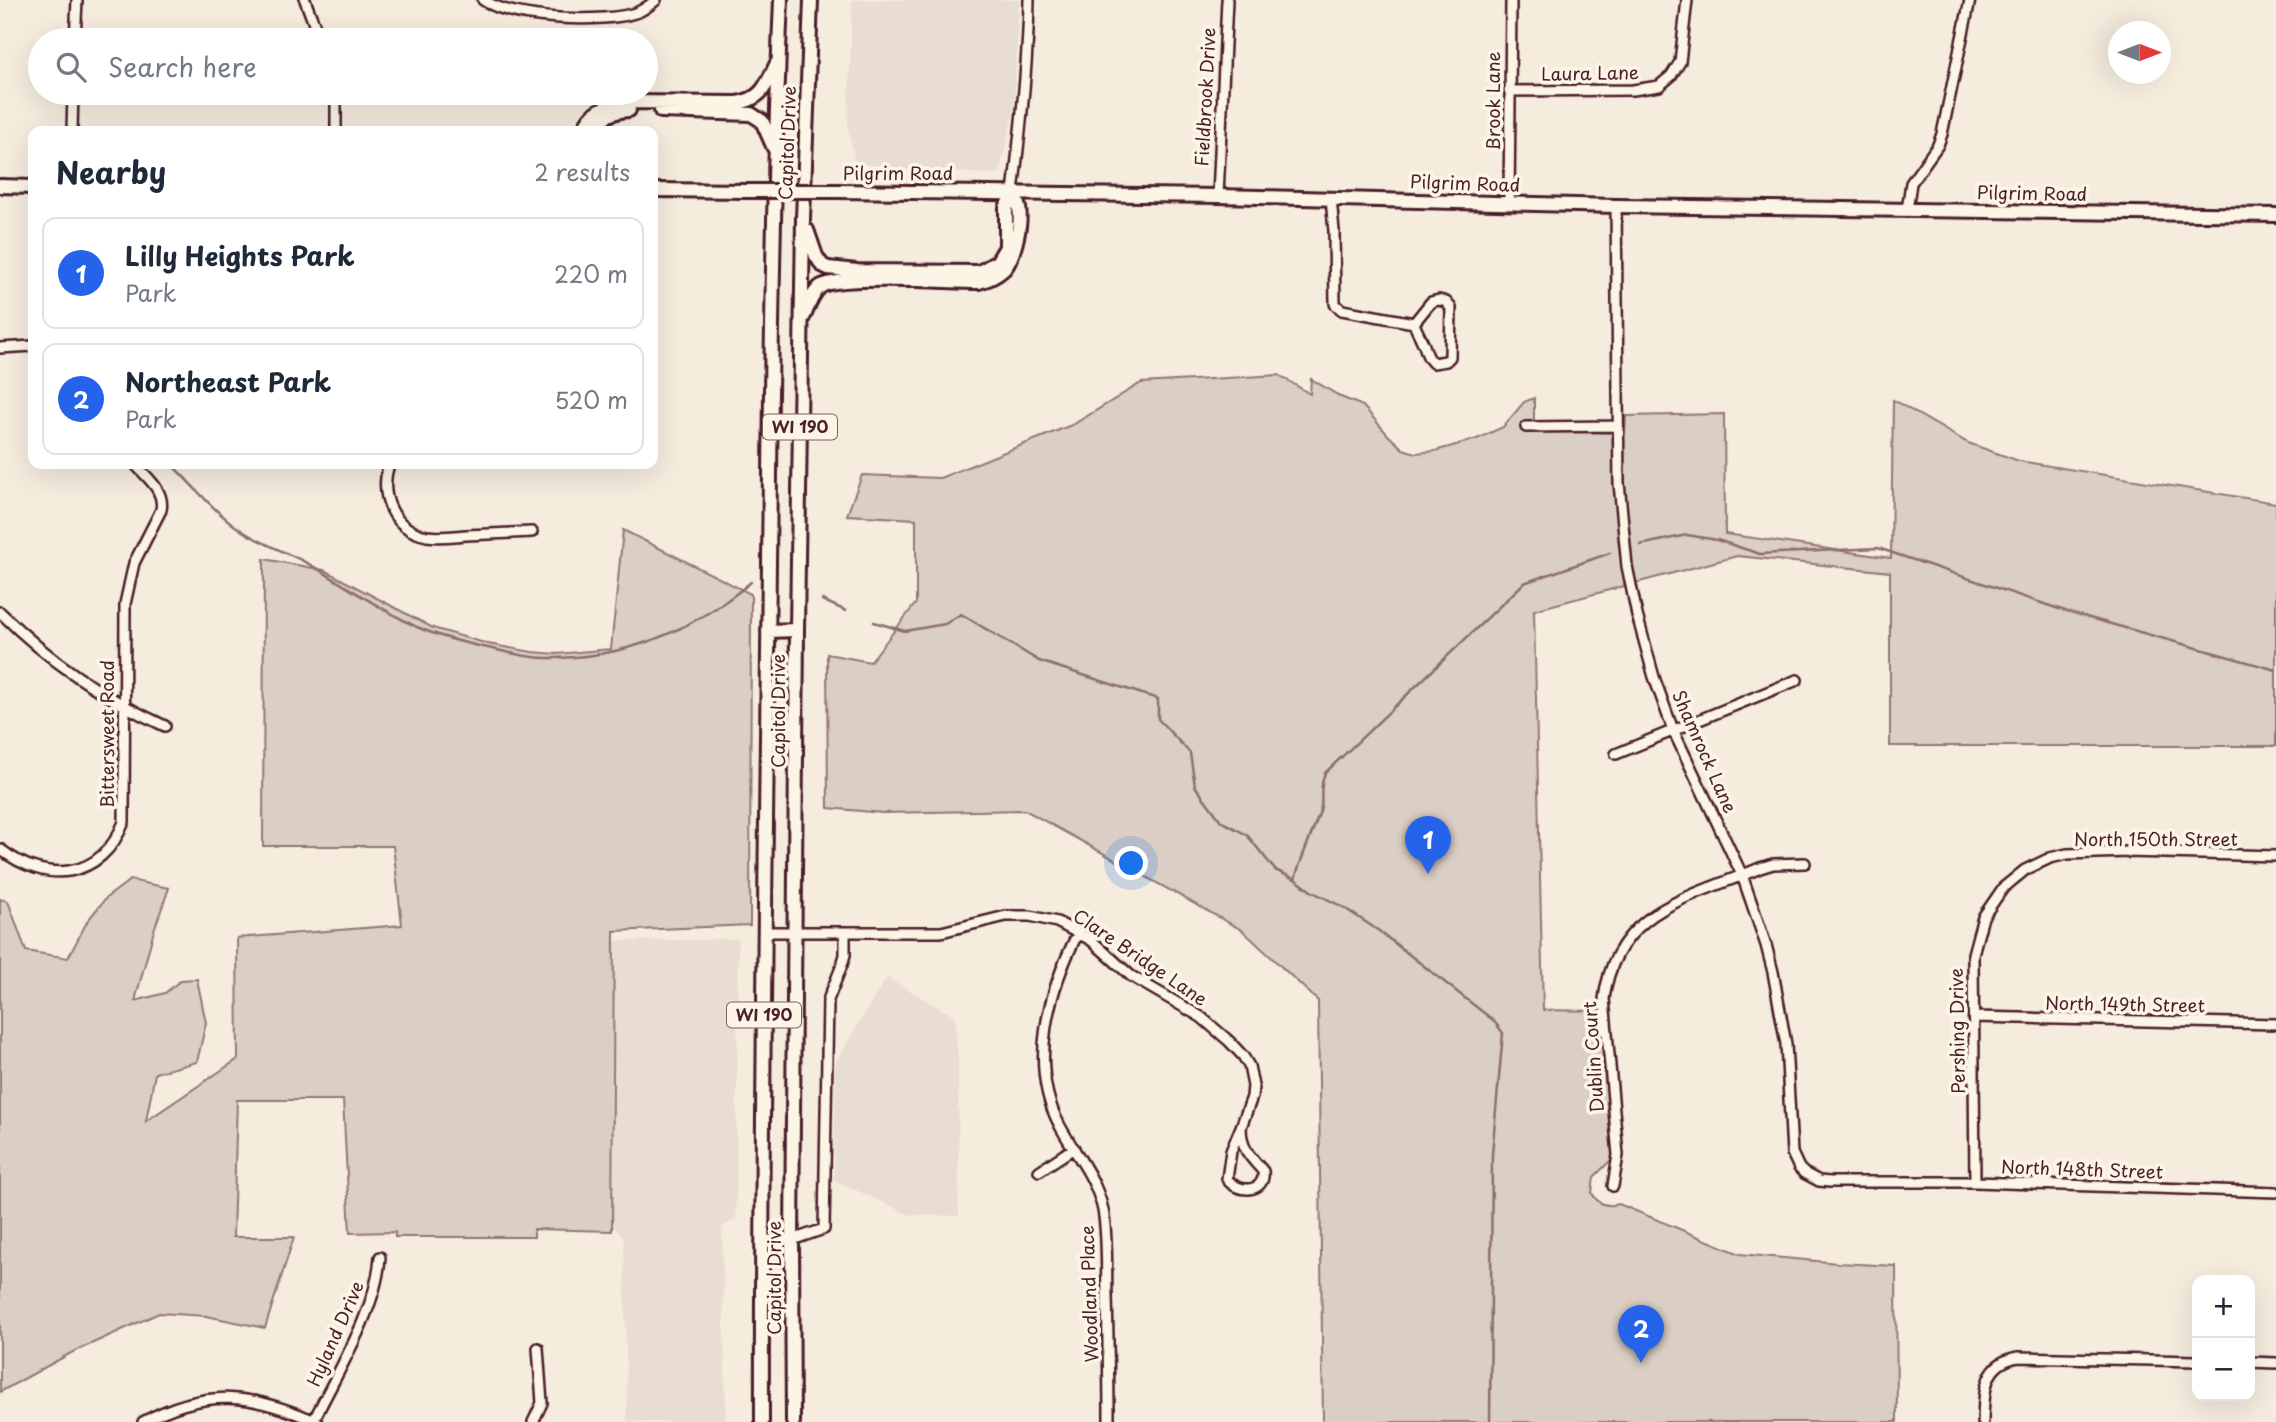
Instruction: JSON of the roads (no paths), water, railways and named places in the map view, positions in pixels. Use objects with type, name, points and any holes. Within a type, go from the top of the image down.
[{"type":"main road","name":"Capitol Drive","points":[[762,1422],[768,631],[781,0]]},
{"type":"main road","name":"Capitol Drive","points":[[793,1422],[797,631],[803,219],[811,0]]},
{"type":"main road","points":[[658,102],[747,101],[758,96],[765,88],[778,60]]},
{"type":"main road","points":[[585,126],[589,118],[608,105]]},
{"type":"main road","points":[[596,126],[603,118],[618,111],[751,114],[762,121],[776,153]]},
{"type":"main road","points":[[0,186],[28,187]]},
{"type":"main road","name":"Pilgrim Road","points":[[658,190],[1013,192],[1616,206],[2276,215]]},
{"type":"main road","points":[[803,219],[816,257],[828,268],[856,271],[979,272],[997,262],[1003,254],[1007,240],[1006,208],[1013,192]]},
{"type":"main road","points":[[802,323],[814,294],[828,282],[979,282],[991,278],[1002,271],[1014,250],[1019,207],[1013,192]]},
{"type":"main road","points":[[768,631],[797,631]]},
{"type":"street","points":[[76,28],[77,0]]},
{"type":"street","points":[[306,0],[316,28]]},
{"type":"street","points":[[483,0],[502,10],[565,18],[629,15],[656,0]]},
{"type":"street","points":[[1013,192],[1021,135],[1029,0]]},
{"type":"street","name":"Fieldbrook Drive","points":[[1218,196],[1227,0]]},
{"type":"street","name":"Brook Lane","points":[[1508,203],[1511,0]]},
{"type":"street","name":"Laura Lane","points":[[1510,91],[1633,90],[1659,86],[1671,76],[1680,62],[1687,0]]},
{"type":"street","points":[[1907,209],[1911,183],[1938,145],[1942,134],[1970,0]]},
{"type":"street","points":[[72,126],[73,105]]},
{"type":"street","points":[[336,105],[336,126]]},
{"type":"street","points":[[1331,198],[1335,304],[1342,310],[1414,323]]},
{"type":"street","name":"Shamrock Lane","points":[[1616,206],[1620,502],[1628,566],[1642,636],[1673,730],[1742,875],[1766,945],[1782,1019],[1788,1070],[1791,1142],[1795,1160],[1804,1173],[1819,1181],[1888,1182]]},
{"type":"street","points":[[1431,302],[1446,302],[1451,308],[1450,357],[1446,361],[1433,363],[1427,358],[1414,323],[1431,302]]},
{"type":"street","points":[[0,348],[28,346]]},
{"type":"street","points":[[1526,427],[1618,426]]},
{"type":"street","name":"Bittersweet Road","points":[[0,849],[31,867],[62,872],[76,870],[106,853],[118,837],[124,822],[126,589],[134,563],[161,510],[162,501],[157,488],[140,469]]},
{"type":"street","points":[[387,469],[384,485],[390,509],[404,525],[417,532],[437,537],[532,532]]},
{"type":"street","points":[[0,612],[68,671],[105,696],[165,726]]},
{"type":"street","points":[[1616,754],[1797,680]]},
{"type":"street","name":"North 150th Street","points":[[2003,888],[2025,870],[2050,858],[2067,854],[2128,852],[2276,856]]},
{"type":"street","name":"Dublin Court","points":[[1613,1186],[1618,1155],[1604,1010],[1605,987],[1614,958],[1633,930],[1647,918],[1675,903],[1773,864],[1805,863]]},
{"type":"street","name":"Pershing Drive","points":[[1975,1182],[1972,977],[1977,933],[1988,907],[2003,888]]},
{"type":"street","name":"Clare Bridge Lane","points":[[765,932],[941,932],[1006,916],[1042,918],[1057,922],[1091,940],[1131,976],[1201,1017],[1243,1056],[1249,1066],[1252,1097],[1231,1151],[1227,1179],[1235,1187],[1257,1188],[1264,1180],[1264,1171],[1246,1153],[1241,1126]]},
{"type":"street","points":[[762,1240],[792,1240],[824,1229],[828,1000],[845,956],[845,933]]},
{"type":"street","name":"Woodland Place","points":[[1078,933],[1069,951],[1048,1017],[1043,1071],[1048,1096],[1058,1123],[1094,1181],[1104,1217],[1109,1422]]},
{"type":"street","name":"North 149th Street","points":[[1974,1017],[2276,1024]]},
{"type":"street","points":[[1039,1171],[1074,1148]]},
{"type":"street","name":"North 148th Street","points":[[1888,1182],[1975,1182],[2276,1192]]},
{"type":"street","name":"Hyland Drive","points":[[314,1422],[368,1310],[376,1289],[380,1257]]},
{"type":"street","points":[[533,1422],[542,1403],[538,1348]]},
{"type":"street","points":[[1983,1422],[1985,1389],[1994,1368],[2003,1361],[2018,1357],[2192,1361]]},
{"type":"street","points":[[2255,1362],[2276,1363]]},
{"type":"street","points":[[143,1422],[173,1407],[201,1400],[232,1398],[283,1407],[314,1422]]},
{"type":"waterway","points":[[176,469],[238,528],[257,540],[308,563],[391,613],[443,637],[517,654],[539,658],[575,657],[629,648],[655,639],[705,615],[751,582]]},
{"type":"waterway","points":[[1640,545],[1687,535],[1717,540],[1760,554],[1878,548],[2068,612],[2276,670]]},
{"type":"waterway","points":[[1295,879],[1320,811],[1325,773],[1524,583],[1610,553]]},
{"type":"waterway","points":[[822,600],[846,611]]},
{"type":"waterway","points":[[874,622],[905,631],[945,624],[961,614],[1039,661],[1158,699],[1158,719],[1190,753],[1195,786],[1221,821],[1247,835],[1275,870],[1343,907],[1379,931],[1493,1020],[1503,1033],[1492,1154],[1490,1422]]},
{"type":"place","name":"Lilly Heights Park","points":[[1428,874]]},
{"type":"place","name":"Northeast Park","points":[[1641,1363]]}]
